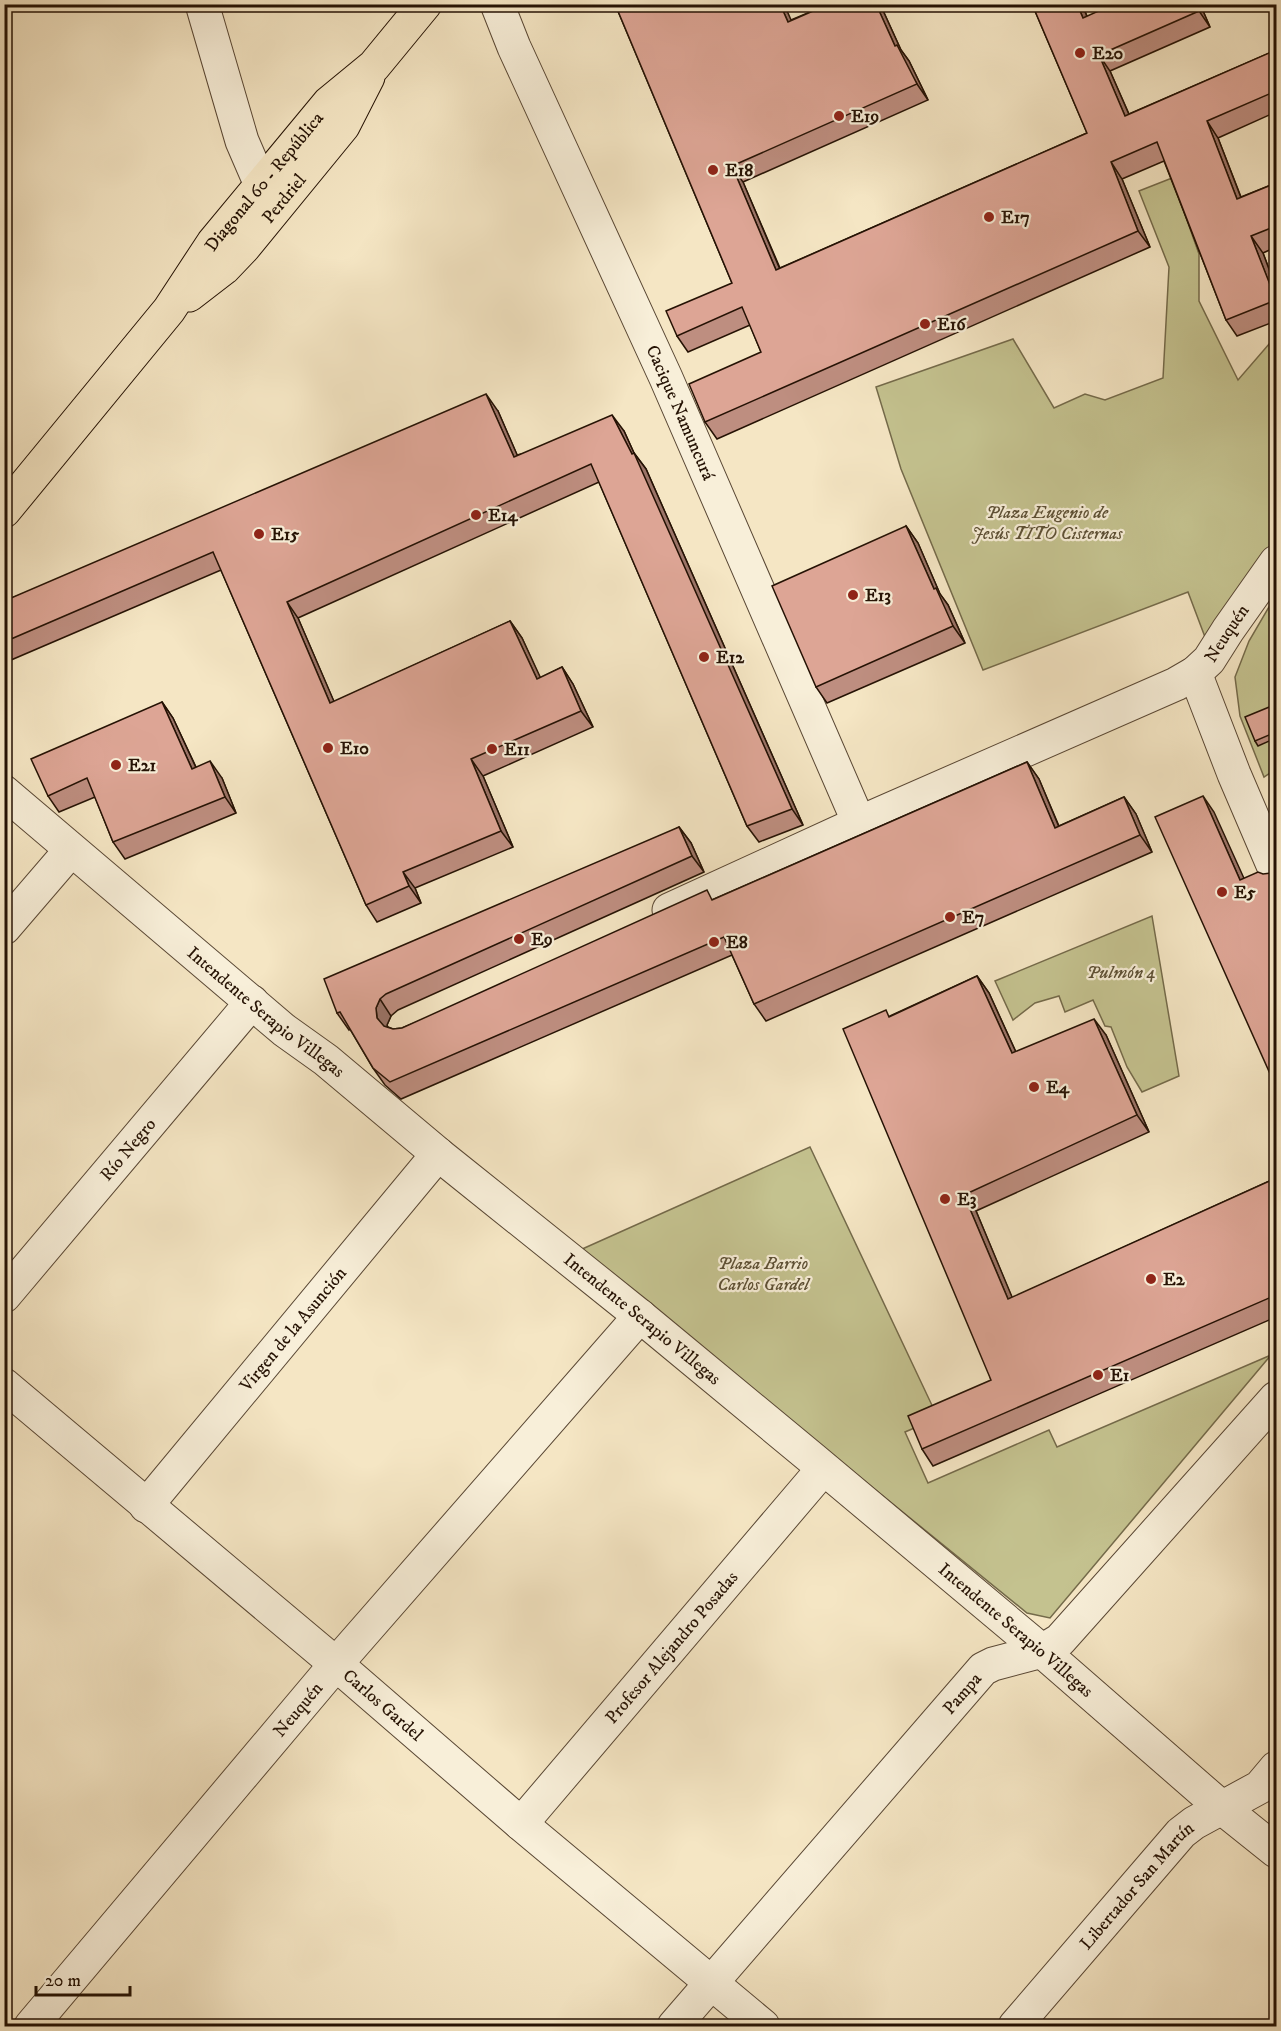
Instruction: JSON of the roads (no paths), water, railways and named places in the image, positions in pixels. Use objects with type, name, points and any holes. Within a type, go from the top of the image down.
[{"type":"main road","points":[[374,66],[425,4]]},
{"type":"main road","name":"Diagonal 60 - República","points":[[169,310],[213,243],[329,103],[374,66]]},
{"type":"main road","name":"Perdriel","points":[[169,310],[224,268],[243,247],[343,126],[374,66]]},
{"type":"main road","points":[[4,511],[169,310]]},
{"type":"street","points":[[202,4],[242,141],[261,185]]},
{"type":"street","name":"Cacique Namuncurá","points":[[497,4],[514,47],[666,378],[859,823]]},
{"type":"street","name":"Neuquén","points":[[647,920],[859,823],[1176,684],[1195,673],[1209,660],[1276,562]]},
{"type":"street","points":[[1195,673],[1276,873]]},
{"type":"street","name":"Intendente Serapio Villegas","points":[[4,792],[284,1030],[326,1060],[438,1154],[640,1316],[1042,1651],[1221,1807],[1276,1851]]},
{"type":"street","points":[[4,928],[71,850]]},
{"type":"street","name":"Río Negro","points":[[4,1296],[252,1002]]},
{"type":"street","name":"Virgen de la Asunción","points":[[146,1506],[438,1154]]},
{"type":"street","name":"Neuquén","points":[[31,2026],[336,1664],[640,1316]]},
{"type":"street","name":"Carlos Gardel","points":[[4,1385],[336,1664],[521,1824],[763,2026]]},
{"type":"street","name":"Pampa","points":[[674,2026],[983,1669],[993,1664],[1042,1651],[1072,1629],[1276,1398]]},
{"type":"street","name":"Profesor Alejandro Posadas","points":[[521,1824],[823,1469]]},
{"type":"street","name":"Libertador San Martín","points":[[1015,2026],[1181,1833],[1221,1807],[1260,1787],[1276,1768]]},
{"type":"place","name":"E20","points":[[1080,53]]},
{"type":"place","name":"E19","points":[[839,116]]},
{"type":"place","name":"E18","points":[[713,170]]},
{"type":"place","name":"E17","points":[[989,217]]},
{"type":"place","name":"E16","points":[[925,324]]},
{"type":"place","name":"E14","points":[[476,515]]},
{"type":"place","name":"E15","points":[[259,534]]},
{"type":"place","name":"E13","points":[[853,595]]},
{"type":"place","name":"E12","points":[[704,657]]},
{"type":"place","name":"E10","points":[[328,748]]},
{"type":"place","name":"E11","points":[[492,749]]},
{"type":"place","name":"E21","points":[[116,765]]},
{"type":"place","name":"E5","points":[[1222,892]]},
{"type":"place","name":"E7","points":[[950,917]]},
{"type":"place","name":"E9","points":[[519,939]]},
{"type":"place","name":"E8","points":[[714,942]]},
{"type":"place","name":"E4","points":[[1034,1087]]},
{"type":"place","name":"E3","points":[[945,1199]]},
{"type":"place","name":"E2","points":[[1151,1279]]},
{"type":"place","name":"E1","points":[[1098,1375]]},
{"type":"park label","name":"Plaza Eugenio de Jesús TITO Cisternas","points":[[1047,522]]},
{"type":"park label","name":"Pulmón 4","points":[[1121,972]]},
{"type":"park label","name":"Plaza Barrio Carlos Gardel","points":[[763,1273]]}]
